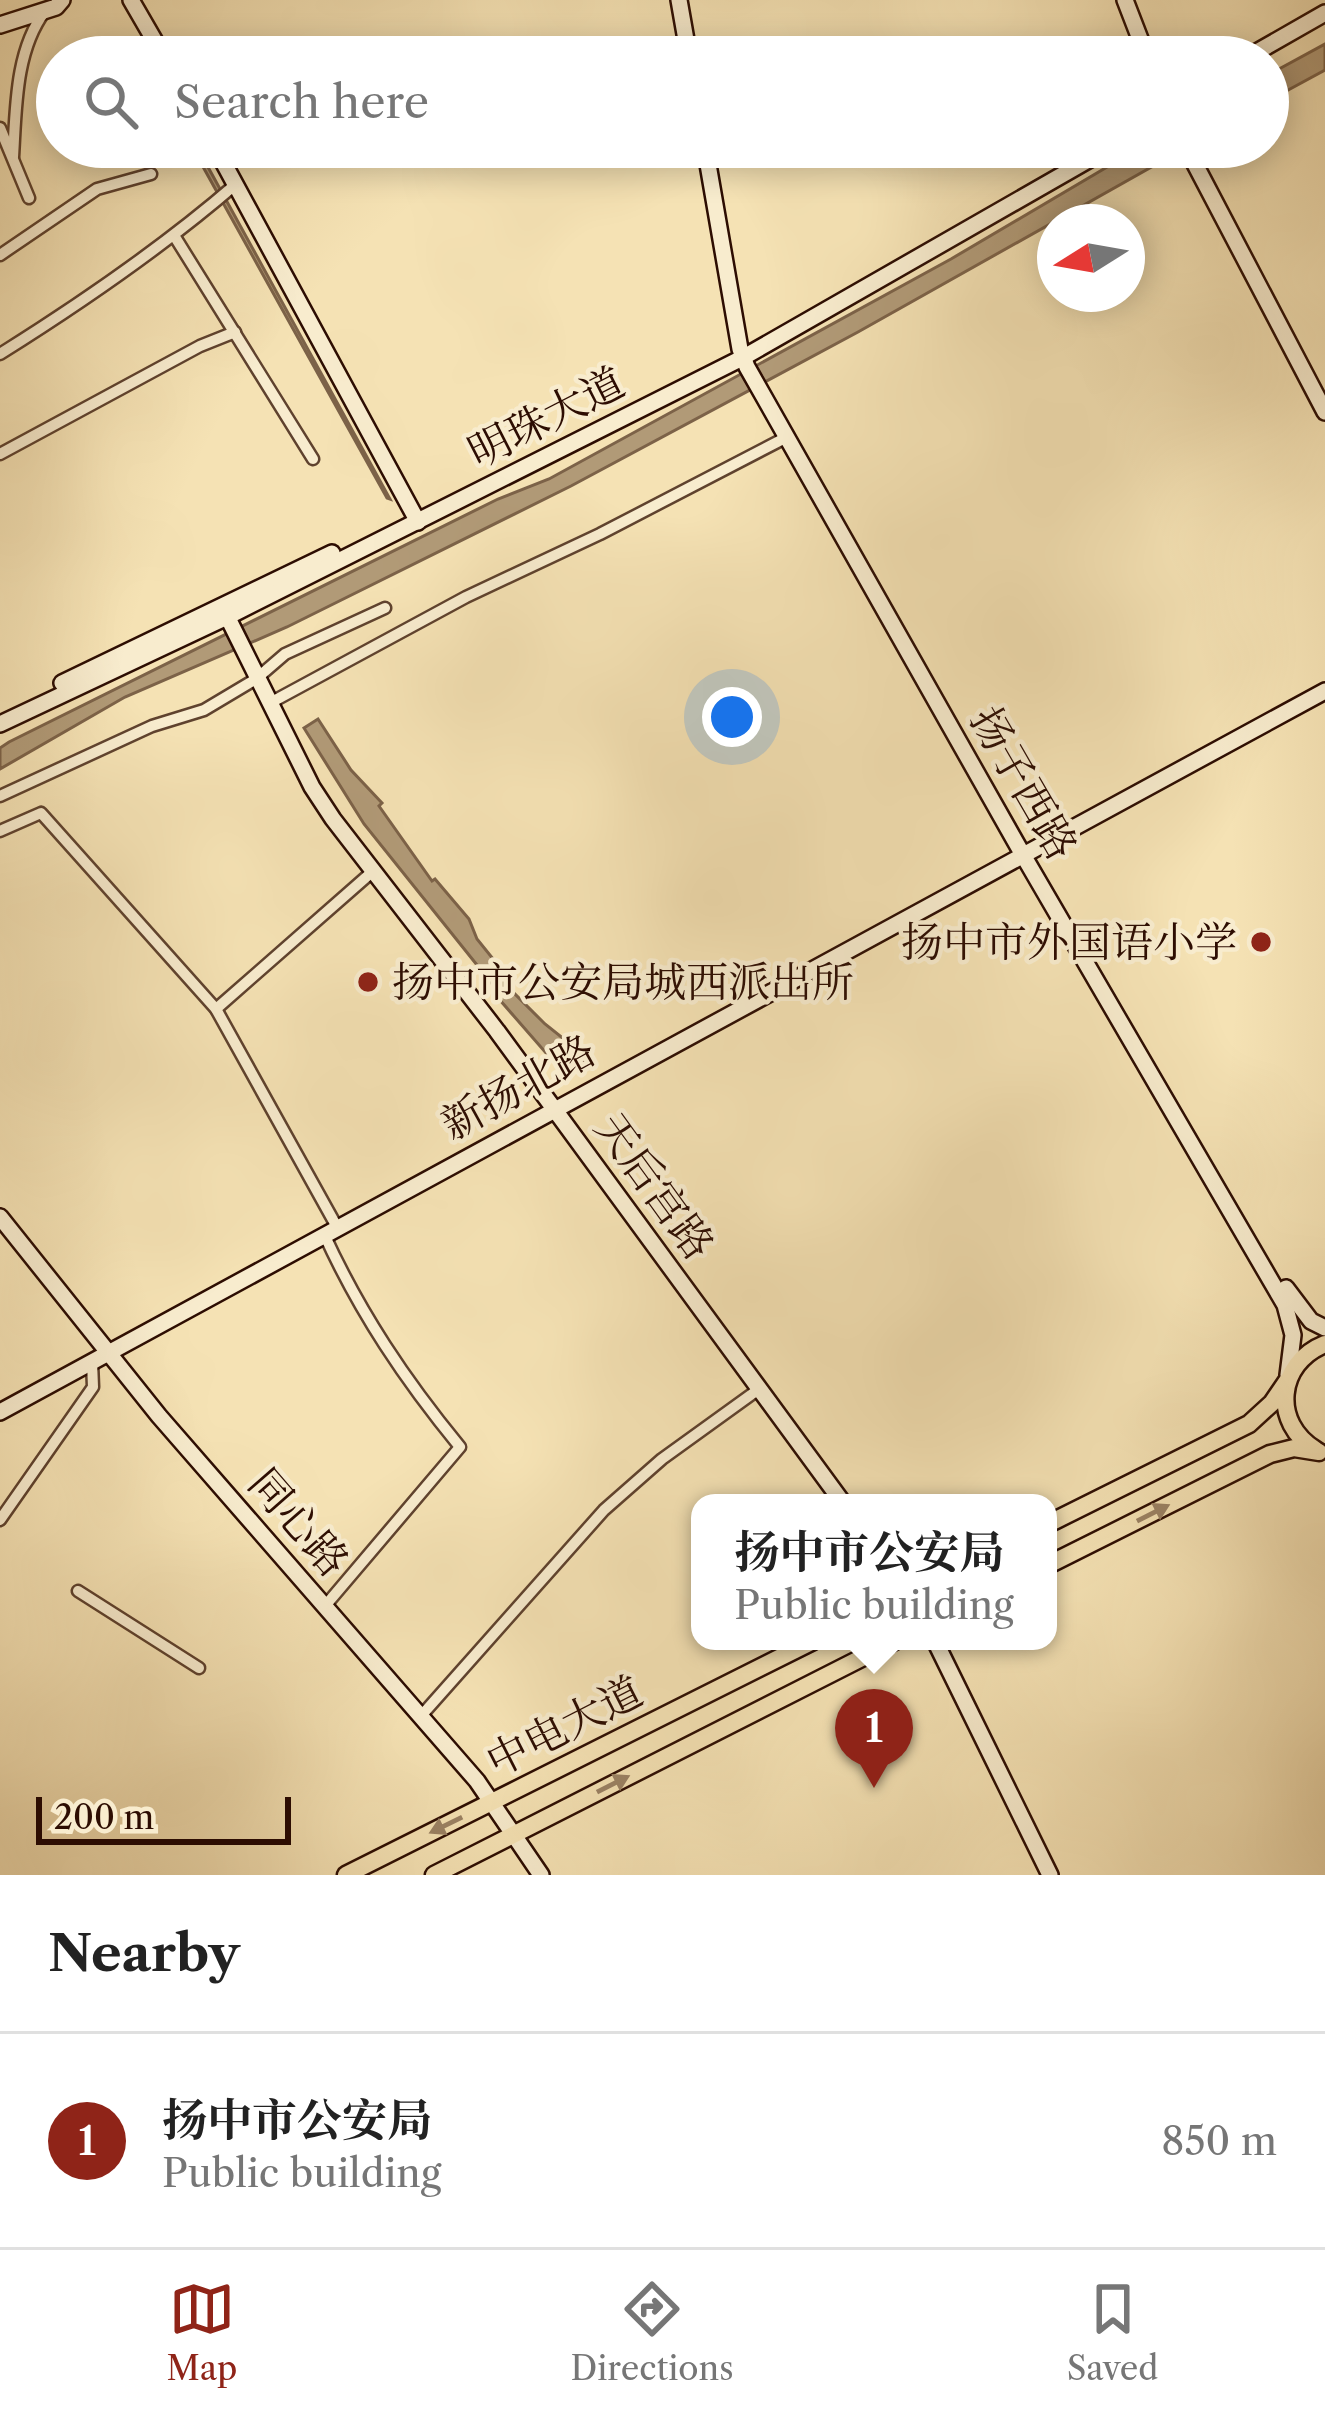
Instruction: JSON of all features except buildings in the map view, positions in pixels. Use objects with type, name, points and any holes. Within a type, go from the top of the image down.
[{"type":"main road","points":[[0,25],[45,11],[62,0]]},
{"type":"main road","points":[[131,0],[152,36]]},
{"type":"main road","points":[[679,0],[685,36]]},
{"type":"main road","points":[[688,0],[694,36]]},
{"type":"main road","points":[[1125,0],[1139,36]]},
{"type":"main road","points":[[1288,36],[1323,18]]},
{"type":"main road","points":[[1289,42],[1323,18]]},
{"type":"main road","points":[[225,168],[416,518]]},
{"type":"main road","points":[[709,168],[748,356]]},
{"type":"main road","points":[[717,168],[748,356]]},
{"type":"main road","name":"明珠大道","points":[[748,356],[1057,168]]},
{"type":"main road","name":"明珠大道","points":[[0,724],[748,356],[1075,168]]},
{"type":"main road","points":[[1196,168],[1325,412]]},
{"type":"main road","name":"扬子西路","points":[[748,356],[787,437],[1285,1305],[1293,1335],[1287,1381]]},
{"type":"main road","name":"扬子西路","points":[[765,391],[1027,854],[1294,1303],[1325,1328]]},
{"type":"main road","name":"明珠大道","points":[[0,713],[226,616]]},
{"type":"main road","name":"天后宫路","points":[[226,616],[312,787],[836,1494]]},
{"type":"main road","name":"新扬北路","points":[[0,1412],[1325,691]]},
{"type":"main road","name":"同心路","points":[[0,1217],[109,1353],[493,1802],[541,1875]]},
{"type":"main road","points":[[1057,1520],[1249,1424],[1272,1403],[1305,1354],[1325,1344]]},
{"type":"main road","points":[[1287,1381],[1286,1414],[1293,1430],[1322,1453]]},
{"type":"main road","points":[[1057,1560],[1270,1454],[1294,1448],[1322,1453]]},
{"type":"main road","name":"中电大道","points":[[346,1875],[795,1650]]},
{"type":"main road","name":"中电大道","points":[[434,1875],[877,1650]]},
{"type":"main road","points":[[939,1650],[1050,1875]]},
{"type":"street","points":[[1311,0],[1323,18]]},
{"type":"street","points":[[13,157],[26,51],[34,25],[45,11]]},
{"type":"street","points":[[0,128],[29,198]]},
{"type":"street","points":[[0,255],[97,189],[151,174]]},
{"type":"street","points":[[0,354],[175,237],[234,186]]},
{"type":"street","points":[[175,237],[313,459]]},
{"type":"street","points":[[0,454],[200,346],[236,332]]},
{"type":"street","points":[[270,703],[466,597],[787,437]]},
{"type":"street","points":[[0,796],[152,726],[204,710],[256,679],[285,654],[385,608]]},
{"type":"street","points":[[0,832],[41,814],[216,1009],[330,1231],[347,1284],[390,1358],[460,1447],[325,1606]]},
{"type":"street","points":[[216,1009],[372,872]]},
{"type":"street","points":[[0,1520],[93,1388],[92,1362]]},
{"type":"street","points":[[421,1716],[604,1510],[662,1459],[759,1389]]},
{"type":"street","points":[[78,1591],[199,1667]]},
{"type":"shaded area","points":[[1325,44],[1325,70],[1289,90],[1289,64]]},
{"type":"shaded area","points":[[204,168],[209,168],[387,498]]},
{"type":"shaded area","points":[[1105,168],[1150,168],[1086,204],[1044,204]]},
{"type":"shaded area","points":[[1037,208],[1037,231],[858,332],[571,486],[287,627],[125,697],[0,769],[0,748],[9,742],[498,499],[549,479]]},
{"type":"shaded area","points":[[318,719],[351,770],[382,803],[379,806],[432,881],[469,919],[511,990],[589,1059],[570,1070],[559,1057],[546,1053],[499,999],[497,990],[364,824],[304,728]]},
{"type":"place","name":"扬中市外国语小学","points":[[1261,942]]},
{"type":"place","name":"扬中市公安局城西派出所","points":[[368,982]]},
{"type":"place","name":"扬中市公安局","points":[[874,1788]]}]
